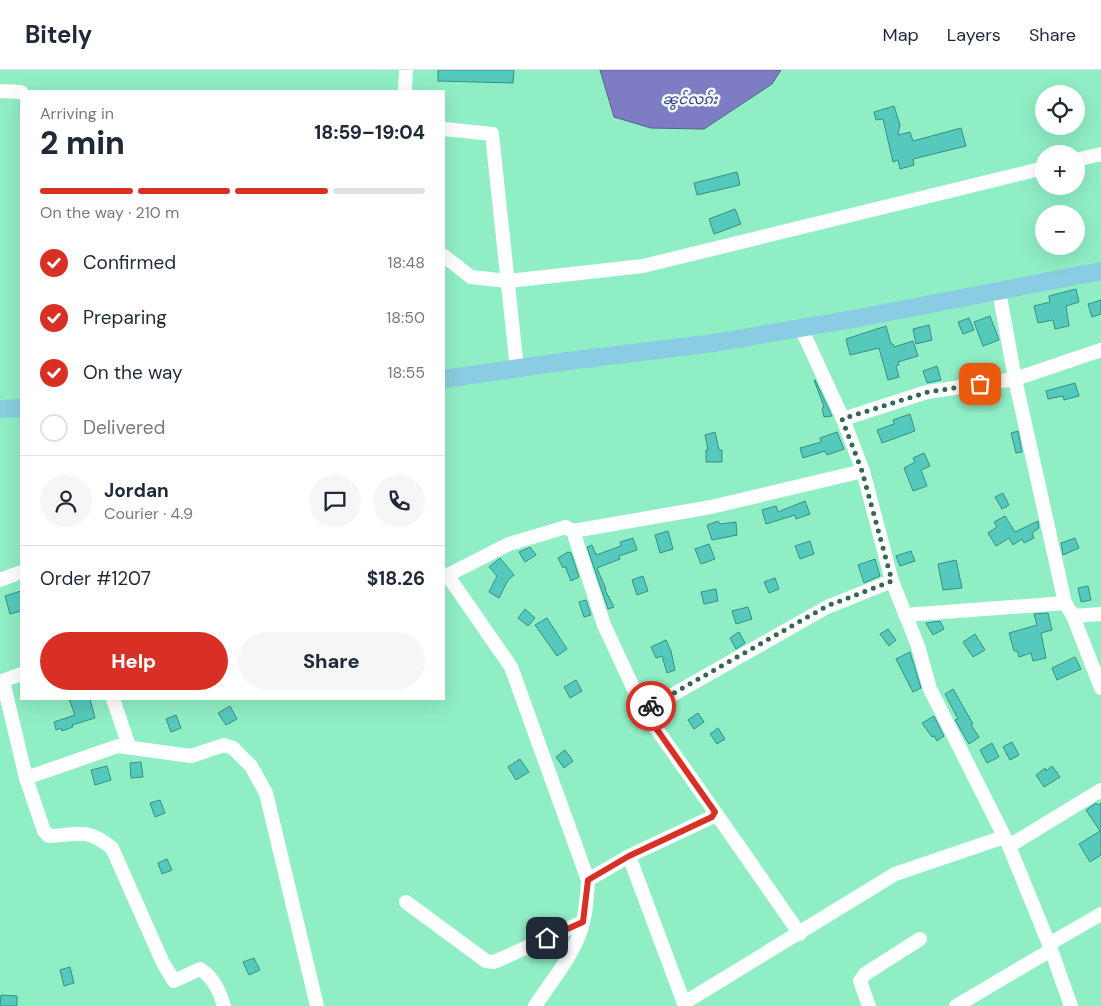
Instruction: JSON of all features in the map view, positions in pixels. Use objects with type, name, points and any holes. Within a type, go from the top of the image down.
[{"type":"main road","points":[[445,379],[714,343],[1101,271]]},
{"type":"main road","points":[[0,409],[20,408]]},
{"type":"street","points":[[405,90],[406,70]]},
{"type":"street","points":[[0,91],[20,92]]},
{"type":"street","points":[[445,128],[492,134],[517,369]]},
{"type":"street","points":[[1085,158],[1101,154]]},
{"type":"street","points":[[445,257],[471,277],[508,281],[643,266],[1035,170]]},
{"type":"street","points":[[999,291],[1015,379],[1065,603],[1073,616],[1101,688]]},
{"type":"street","points":[[801,328],[842,419],[862,471],[892,581],[918,646],[930,689],[1006,841],[1050,947],[1071,1006]]},
{"type":"street","points":[[842,419],[928,392],[1015,379],[1101,350]]},
{"type":"street","points":[[535,1006],[565,962],[581,931],[588,880],[511,667],[446,577],[453,570],[509,544],[566,528],[573,531],[711,506],[862,471]]},
{"type":"street","points":[[573,531],[604,626],[644,711],[800,934]]},
{"type":"street","points":[[0,580],[20,572]]},
{"type":"street","points":[[644,711],[827,606],[892,581]]},
{"type":"street","points":[[905,615],[1065,603]]},
{"type":"street","points":[[1073,616],[1101,614]]},
{"type":"street","points":[[20,674],[1,681],[26,778],[44,830],[49,836],[79,832],[102,839],[112,848],[162,963],[172,979],[174,981],[200,969],[213,982],[221,995],[224,1006]]},
{"type":"street","points":[[113,700],[129,746]]},
{"type":"street","points":[[26,778],[118,746],[191,756],[224,744],[233,748],[251,766],[266,793],[317,1006]]},
{"type":"street","points":[[629,856],[685,1005],[895,874],[1006,841],[1101,790]]},
{"type":"street","points":[[588,880],[629,856],[712,817],[715,812]]},
{"type":"street","points":[[406,902],[486,960],[494,962],[583,922]]},
{"type":"street","points":[[956,1006],[1101,914]]},
{"type":"street","points":[[869,1006],[860,981],[865,974],[920,939]]},
{"type":"water","name":"ၼွင်လၵ်း","points":[[600,70],[781,70],[772,84],[704,129],[651,128],[614,117]]},
{"type":"building","points":[[438,70],[514,70],[513,83],[438,81]]},
{"type":"building","points":[[894,106],[900,125],[898,135],[910,132],[913,141],[961,128],[966,146],[913,159],[914,165],[900,169],[898,160],[893,162],[883,119],[876,120],[874,112]]},
{"type":"building","points":[[737,172],[740,185],[697,195],[694,183]]},
{"type":"building","points":[[735,209],[741,224],[714,234],[709,219]]},
{"type":"building","points":[[1076,289],[1079,302],[1066,306],[1069,326],[1055,329],[1053,320],[1038,323],[1034,306],[1050,302],[1049,296]]},
{"type":"building","points":[[1101,300],[1101,314],[1092,317],[1088,304]]},
{"type":"building","points":[[990,316],[999,340],[983,346],[974,322]]},
{"type":"building","points":[[969,318],[974,330],[963,334],[958,322]]},
{"type":"building","points":[[929,325],[932,340],[916,344],[913,329]]},
{"type":"building","points":[[886,326],[891,344],[894,347],[913,341],[918,356],[898,362],[899,365],[896,366],[899,377],[888,380],[879,348],[850,355],[846,339]]},
{"type":"building","points":[[937,366],[941,380],[927,383],[923,371]]},
{"type":"building","points":[[814,380],[832,416],[824,417],[822,408],[824,407]]},
{"type":"building","points":[[1075,383],[1079,396],[1064,400],[1063,396],[1048,399],[1046,391]]},
{"type":"building","points":[[910,414],[915,431],[882,443],[877,430],[894,424],[893,420]]},
{"type":"building","points":[[1018,431],[1022,452],[1016,453],[1011,433]]},
{"type":"building","points":[[715,432],[719,450],[722,450],[722,462],[706,462],[706,450],[708,450],[705,435]]},
{"type":"building","points":[[837,432],[844,449],[827,455],[825,451],[803,458],[800,448],[821,442],[820,438]]},
{"type":"building","points":[[924,453],[930,466],[921,470],[927,486],[913,491],[904,468],[915,462],[913,458]]},
{"type":"building","points":[[1003,493],[1009,505],[1002,509],[995,497]]},
{"type":"building","points":[[805,501],[810,514],[796,519],[795,515],[766,524],[762,510],[776,506],[778,512]]},
{"type":"building","points":[[1005,516],[1015,532],[1038,521],[1039,528],[1032,533],[1034,538],[1024,543],[1022,539],[1013,545],[1009,538],[996,546],[988,533],[997,527],[994,522]]},
{"type":"building","points":[[718,521],[720,524],[736,522],[737,535],[712,540],[707,525]]},
{"type":"building","points":[[668,531],[673,549],[660,553],[655,535]]},
{"type":"building","points":[[633,538],[637,550],[619,556],[620,559],[597,568],[614,607],[608,609],[587,547],[592,545],[596,555],[621,546],[620,542]]},
{"type":"building","points":[[1075,538],[1079,548],[1063,555],[1061,543]]},
{"type":"building","points":[[810,541],[814,554],[800,559],[795,546]]},
{"type":"building","points":[[709,544],[715,559],[701,564],[695,549]]},
{"type":"building","points":[[530,547],[536,555],[525,562],[519,552]]},
{"type":"building","points":[[911,551],[915,561],[900,566],[896,556]]},
{"type":"building","points":[[568,552],[571,553],[579,577],[571,581],[565,566],[563,568],[558,558]]},
{"type":"building","points":[[500,558],[514,575],[508,580],[499,598],[489,592],[497,576],[489,567]]},
{"type":"building","points":[[875,559],[880,576],[864,583],[858,565]]},
{"type":"building","points":[[956,560],[962,588],[943,590],[938,564]]},
{"type":"building","points":[[643,576],[648,591],[637,595],[632,580]]},
{"type":"building","points":[[775,578],[779,589],[769,593],[764,582]]},
{"type":"building","points":[[1088,586],[1091,600],[1081,602],[1078,588]]},
{"type":"building","points":[[716,589],[718,601],[704,604],[701,592]]},
{"type":"building","points":[[20,591],[20,611],[10,614],[5,596]]},
{"type":"building","points":[[586,600],[591,615],[584,617],[579,602]]},
{"type":"building","points":[[748,607],[752,619],[736,624],[732,611]]},
{"type":"building","points":[[525,609],[535,618],[528,626],[518,618]]},
{"type":"building","points":[[1048,613],[1052,630],[1041,633],[1046,658],[1033,661],[1031,653],[1019,657],[1017,651],[1014,651],[1009,633],[1037,625],[1034,614]]},
{"type":"building","points":[[547,618],[567,649],[557,656],[535,625]]},
{"type":"building","points":[[940,621],[944,629],[933,635],[926,623]]},
{"type":"building","points":[[888,629],[896,640],[889,646],[880,634]]},
{"type":"building","points":[[739,632],[745,643],[736,649],[730,638]]},
{"type":"building","points":[[975,634],[985,650],[973,657],[963,642]]},
{"type":"building","points":[[666,640],[671,651],[675,670],[667,673],[662,656],[656,658],[651,647]]},
{"type":"building","points":[[910,652],[921,688],[913,692],[896,659]]},
{"type":"building","points":[[1075,657],[1081,669],[1057,680],[1052,668]]},
{"type":"building","points":[[576,680],[582,691],[570,698],[564,687]]},
{"type":"building","points":[[953,689],[979,737],[969,744],[955,720],[958,719],[945,694]]},
{"type":"building","points":[[69,700],[90,700],[95,718],[72,725],[73,727],[62,731],[61,728],[56,730],[54,722],[75,715]]},
{"type":"building","points":[[230,706],[237,719],[226,725],[218,713]]},
{"type":"building","points":[[698,713],[704,722],[694,729],[688,720]]},
{"type":"building","points":[[176,715],[181,728],[171,732],[166,719]]},
{"type":"building","points":[[934,716],[944,736],[937,741],[922,723]]},
{"type":"building","points":[[718,728],[725,739],[717,744],[710,734]]},
{"type":"building","points":[[1012,742],[1019,755],[1010,760],[1003,747]]},
{"type":"building","points":[[992,743],[999,757],[987,763],[980,750]]},
{"type":"building","points":[[565,750],[573,761],[564,768],[556,757]]},
{"type":"building","points":[[520,759],[529,772],[516,780],[508,767]]},
{"type":"building","points":[[141,762],[143,777],[131,778],[130,763]]},
{"type":"building","points":[[107,766],[111,780],[95,785],[91,770]]},
{"type":"building","points":[[1052,766],[1060,777],[1044,787],[1036,775],[1045,768],[1046,771]]},
{"type":"building","points":[[160,800],[165,813],[155,817],[150,803]]},
{"type":"building","points":[[1096,803],[1098,805],[1101,803],[1101,855],[1090,862],[1079,844],[1100,831],[1086,810]]},
{"type":"building","points":[[167,859],[172,870],[162,874],[158,863]]},
{"type":"building","points":[[254,958],[260,970],[249,975],[243,962]]},
{"type":"building","points":[[70,967],[74,983],[64,986],[60,970]]},
{"type":"building","points":[[1,995],[17,996],[17,1006],[0,1006]]},
{"type":"way so far","points":[[651,706],[827,606],[892,581],[862,471],[842,419],[928,392],[980,384]]},
{"type":"route","points":[[547,938],[583,922],[588,880],[629,856],[712,817],[715,812],[644,711],[651,706]]}]
